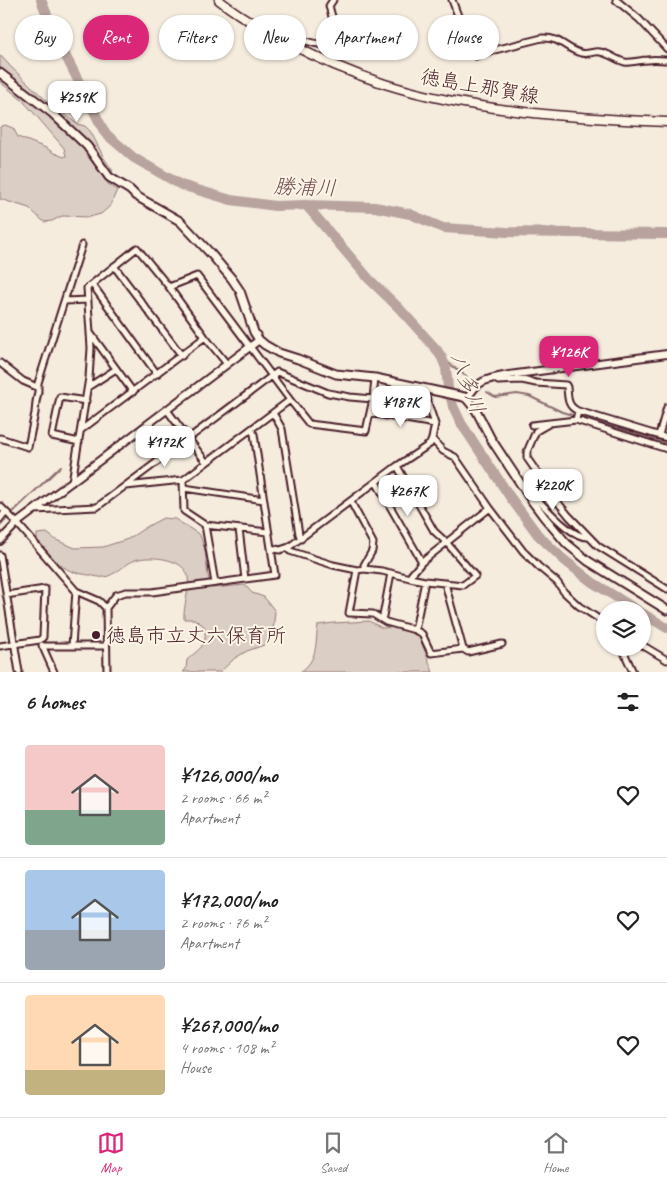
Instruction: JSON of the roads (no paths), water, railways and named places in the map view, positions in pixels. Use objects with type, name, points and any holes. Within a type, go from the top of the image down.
[{"type":"main road","name":"徳島上那賀線","points":[[219,0],[244,18]]},
{"type":"main road","name":"徳島上那賀線","points":[[306,52],[324,61],[374,80],[440,98],[553,115],[667,122]]},
{"type":"main road","points":[[0,73],[52,113],[88,146],[109,176],[136,196],[180,221],[211,254],[240,291],[254,332],[259,340],[279,353],[336,374],[375,378],[466,398],[476,410],[491,439],[532,501],[567,544],[588,561],[667,610]]},
{"type":"street","points":[[306,41],[328,46],[334,46],[338,42],[329,6],[333,0]]},
{"type":"street","points":[[452,0],[464,35],[476,56],[542,38],[550,38],[555,39],[574,51],[586,54],[605,53],[623,62],[667,60]]},
{"type":"street","points":[[616,0],[639,19],[667,49]]},
{"type":"street","points":[[0,438],[28,447],[38,392],[37,387],[82,245]]},
{"type":"street","points":[[72,482],[90,378],[91,348],[88,288],[137,248],[227,364]]},
{"type":"street","points":[[114,266],[182,356]]},
{"type":"street","points":[[169,287],[197,276],[309,424],[366,431],[373,399],[375,378]]},
{"type":"street","points":[[92,284],[157,374]]},
{"type":"street","points":[[65,301],[88,300]]},
{"type":"street","points":[[90,333],[133,392]]},
{"type":"street","points":[[80,431],[205,337]]},
{"type":"street","points":[[0,541],[34,510],[259,340]]},
{"type":"street","points":[[466,398],[475,386],[485,380],[494,378],[667,354]]},
{"type":"street","points":[[0,364],[23,381],[37,387]]},
{"type":"street","points":[[88,387],[116,369]]},
{"type":"street","points":[[34,510],[97,507],[277,372],[328,392],[350,397],[373,399]]},
{"type":"street","points":[[494,378],[498,381],[522,380],[566,385],[569,404],[577,415],[667,449]]},
{"type":"street","points":[[271,548],[280,550],[287,548],[301,539],[397,466],[430,444],[436,424],[426,389]]},
{"type":"street","points":[[79,442],[52,436],[60,397],[86,401]]},
{"type":"street","points":[[125,486],[183,480],[290,400]]},
{"type":"street","points":[[659,435],[667,407]]},
{"type":"street","points":[[167,410],[206,462]]},
{"type":"street","points":[[272,413],[282,429],[301,539]]},
{"type":"street","points":[[370,413],[436,424]]},
{"type":"street","points":[[532,425],[550,423],[577,415],[667,438]]},
{"type":"street","points":[[550,423],[536,431],[527,452],[527,458],[543,481],[568,516],[598,546],[667,589]]},
{"type":"street","points":[[107,672],[106,608],[116,595],[126,592],[152,592],[275,574],[254,434],[251,429]]},
{"type":"street","points":[[432,439],[443,451],[456,457],[490,508],[523,551],[557,582],[564,592],[579,606],[596,618]]},
{"type":"street","points":[[287,548],[290,552],[333,565],[357,570],[391,573],[425,581],[463,585],[475,576],[446,542],[434,532],[397,466]]},
{"type":"street","points":[[183,480],[184,512],[205,525],[268,532]]},
{"type":"street","points":[[376,482],[422,562]]},
{"type":"street","points":[[184,488],[264,500]]},
{"type":"street","points":[[532,501],[538,500],[562,524],[584,538],[589,537]]},
{"type":"street","points":[[351,502],[373,543],[372,551],[364,565],[364,570]]},
{"type":"street","points":[[0,506],[76,591],[99,601],[106,608]]},
{"type":"street","points":[[410,578],[422,562],[490,508]]},
{"type":"street","points":[[0,519],[5,512]]},
{"type":"street","points":[[205,525],[214,583]]},
{"type":"street","points":[[238,528],[245,579]]},
{"type":"street","points":[[0,555],[19,672]]},
{"type":"street","points":[[357,570],[349,613],[373,614],[386,622],[415,630],[422,634],[431,653],[463,649],[468,652],[502,644]]},
{"type":"street","points":[[381,619],[391,573]]},
{"type":"street","points":[[415,630],[425,581]]},
{"type":"street","points":[[446,583],[463,649]]},
{"type":"street","points":[[0,646],[40,640],[43,637],[45,589],[6,595]]},
{"type":"street","points":[[72,646],[76,591]]},
{"type":"street","points":[[40,640],[54,672]]},
{"type":"street","points":[[42,646],[106,646]]},
{"type":"street","points":[[651,650],[667,660]]},
{"type":"street","points":[[626,656],[633,672]]},
{"type":"waterway","name":"八多川","points":[[41,0],[56,37],[105,133],[134,158],[181,185],[231,200],[275,206],[375,207],[410,214],[443,228],[507,232],[667,234]]},
{"type":"waterway","name":"八多川","points":[[306,205],[369,279],[399,308],[437,350],[446,368],[448,388],[453,406],[461,423],[510,497],[538,535],[563,559],[592,582],[623,601]]},
{"type":"waterway","points":[[442,358],[467,377]]},
{"type":"waterway","points":[[487,392],[495,397],[517,394],[529,396],[562,412],[667,443]]},
{"type":"waterway","points":[[0,526],[61,466]]},
{"type":"waterway","name":"八多川","points":[[651,618],[667,628]]},
{"type":"place","name":"徳島市立丈六保育所","points":[[96,635]]},
{"type":"water label","name":"勝浦川","points":[[305,187]]}]
